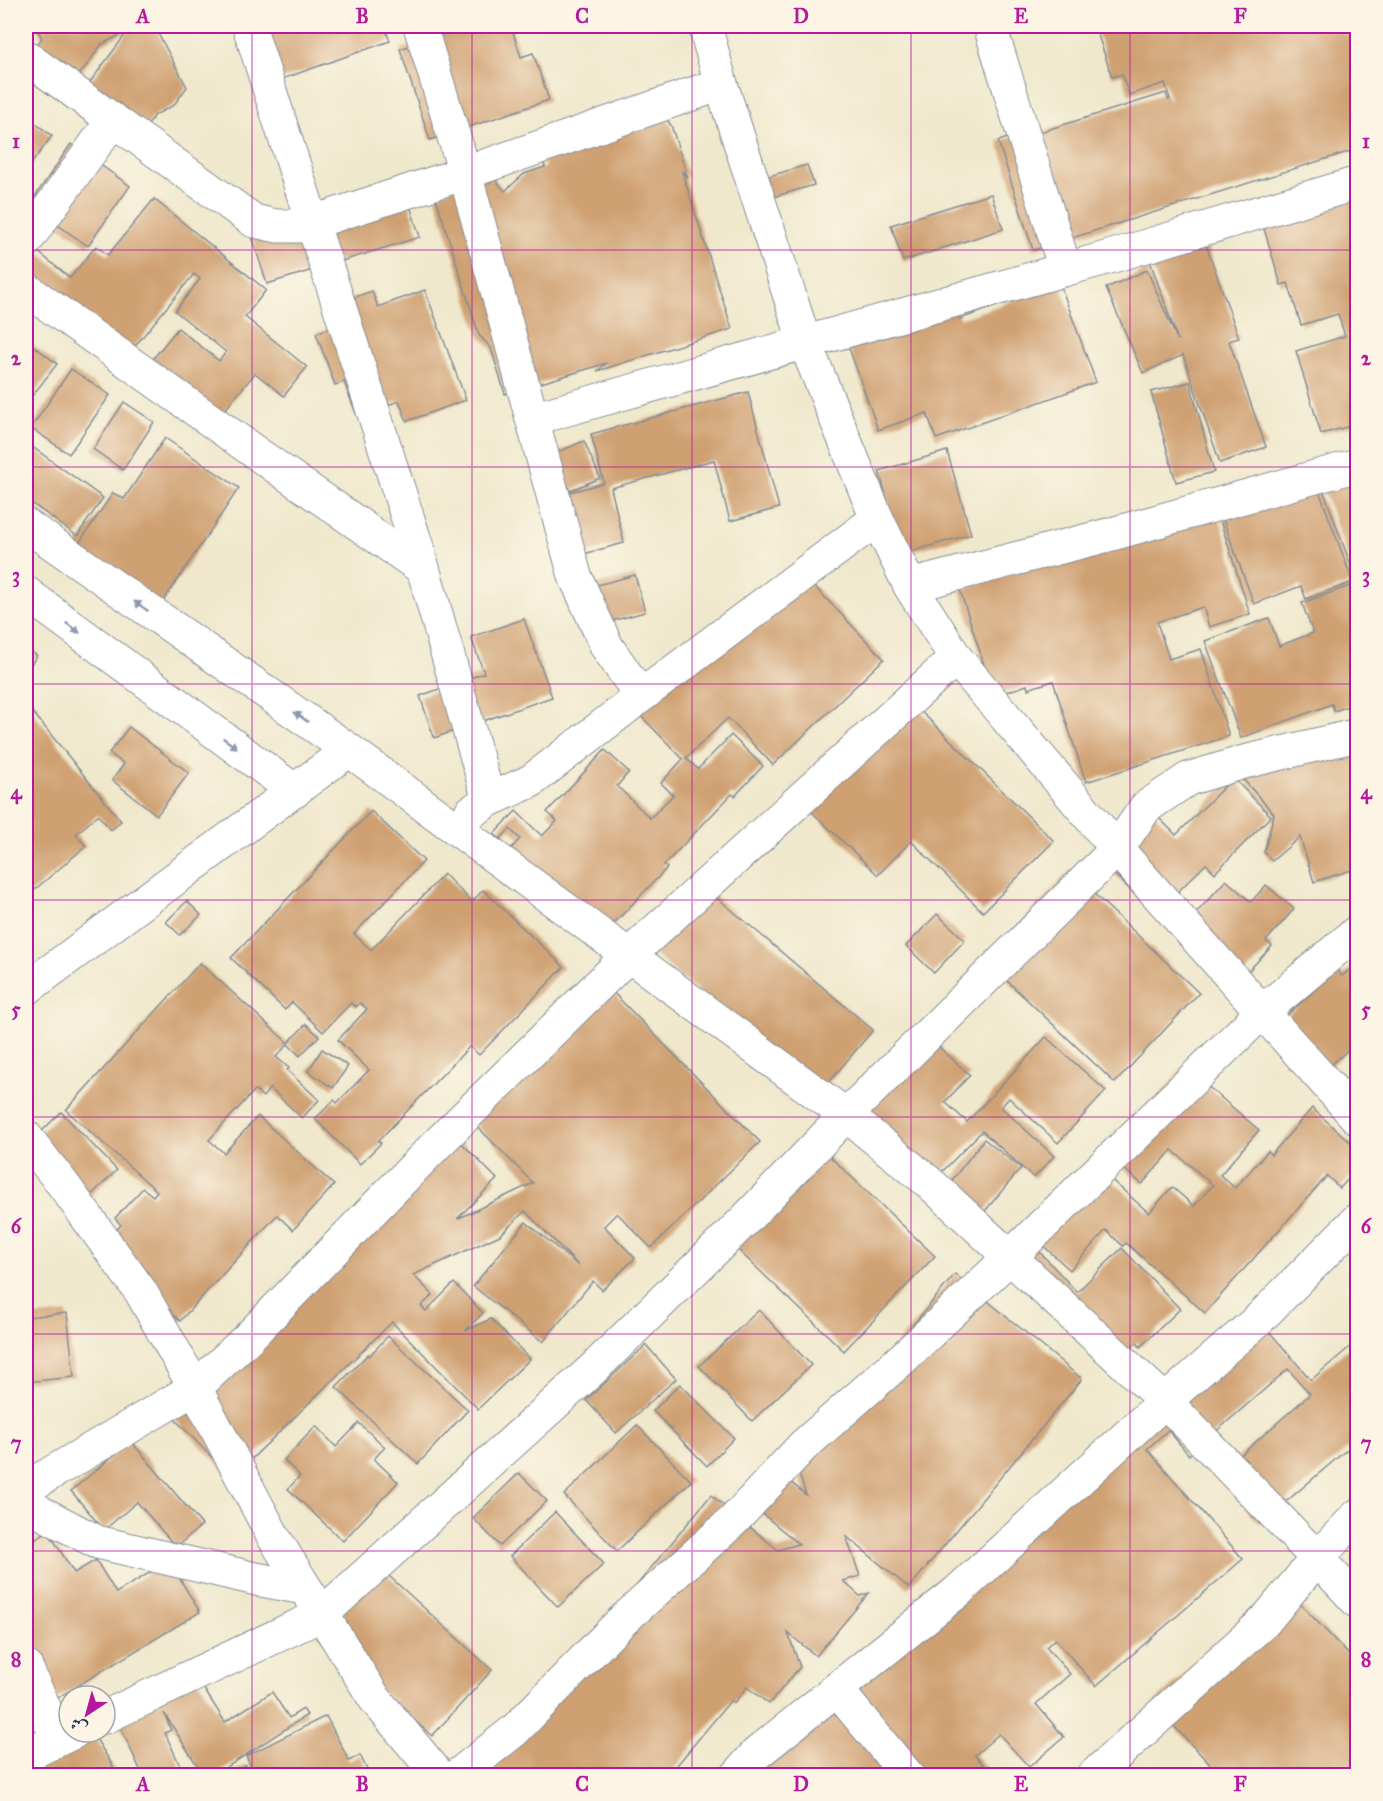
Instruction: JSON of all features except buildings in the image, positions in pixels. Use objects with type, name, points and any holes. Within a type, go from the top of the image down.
[{"type":"street","points":[[249,26],[423,569],[489,800]]},
{"type":"street","points":[[420,26],[465,173],[575,576],[607,647],[641,696]]},
{"type":"street","points":[[705,26],[721,84],[805,343],[878,519],[910,586],[956,658],[1116,849],[1358,1119]]},
{"type":"street","points":[[990,26],[1065,269]]},
{"type":"street","points":[[26,57],[254,221],[277,226],[301,226],[465,173],[721,84]]},
{"type":"street","points":[[26,241],[113,120]]},
{"type":"street","points":[[532,419],[1106,258],[1358,183]]},
{"type":"street","points":[[26,289],[423,569]]},
{"type":"street","points":[[910,586],[1112,534],[1358,465]]},
{"type":"street","points":[[451,825],[489,800],[531,781],[878,519]]},
{"type":"street","points":[[26,525],[349,750],[846,1115],[931,1184],[1165,1401],[1358,1602]]},
{"type":"street","points":[[26,593],[295,791]]},
{"type":"street","points":[[26,1488],[195,1388],[433,1148],[629,955],[956,658]]},
{"type":"street","points":[[117,1710],[312,1602],[594,1368],[1116,849],[1146,807],[1188,779],[1244,762],[1358,735]]},
{"type":"street","points":[[26,989],[349,750]]},
{"type":"street","points":[[457,1776],[515,1730],[621,1622],[732,1521],[803,1446],[903,1358],[1010,1257],[1261,1013],[1358,931]]},
{"type":"street","points":[[26,1137],[141,1292],[195,1388],[273,1536],[375,1700],[439,1776]]},
{"type":"street","points":[[737,1776],[756,1754],[957,1592],[1165,1401],[1258,1320],[1358,1219]]},
{"type":"street","points":[[26,1501],[40,1512],[97,1542],[256,1579],[312,1602]]},
{"type":"street","points":[[1094,1776],[1265,1621],[1317,1558],[1358,1515]]},
{"type":"street","points":[[26,1667],[57,1720]]},
{"type":"street","points":[[837,1690],[908,1776]]},
{"type":"street","points":[[26,1755],[57,1740]]}]
